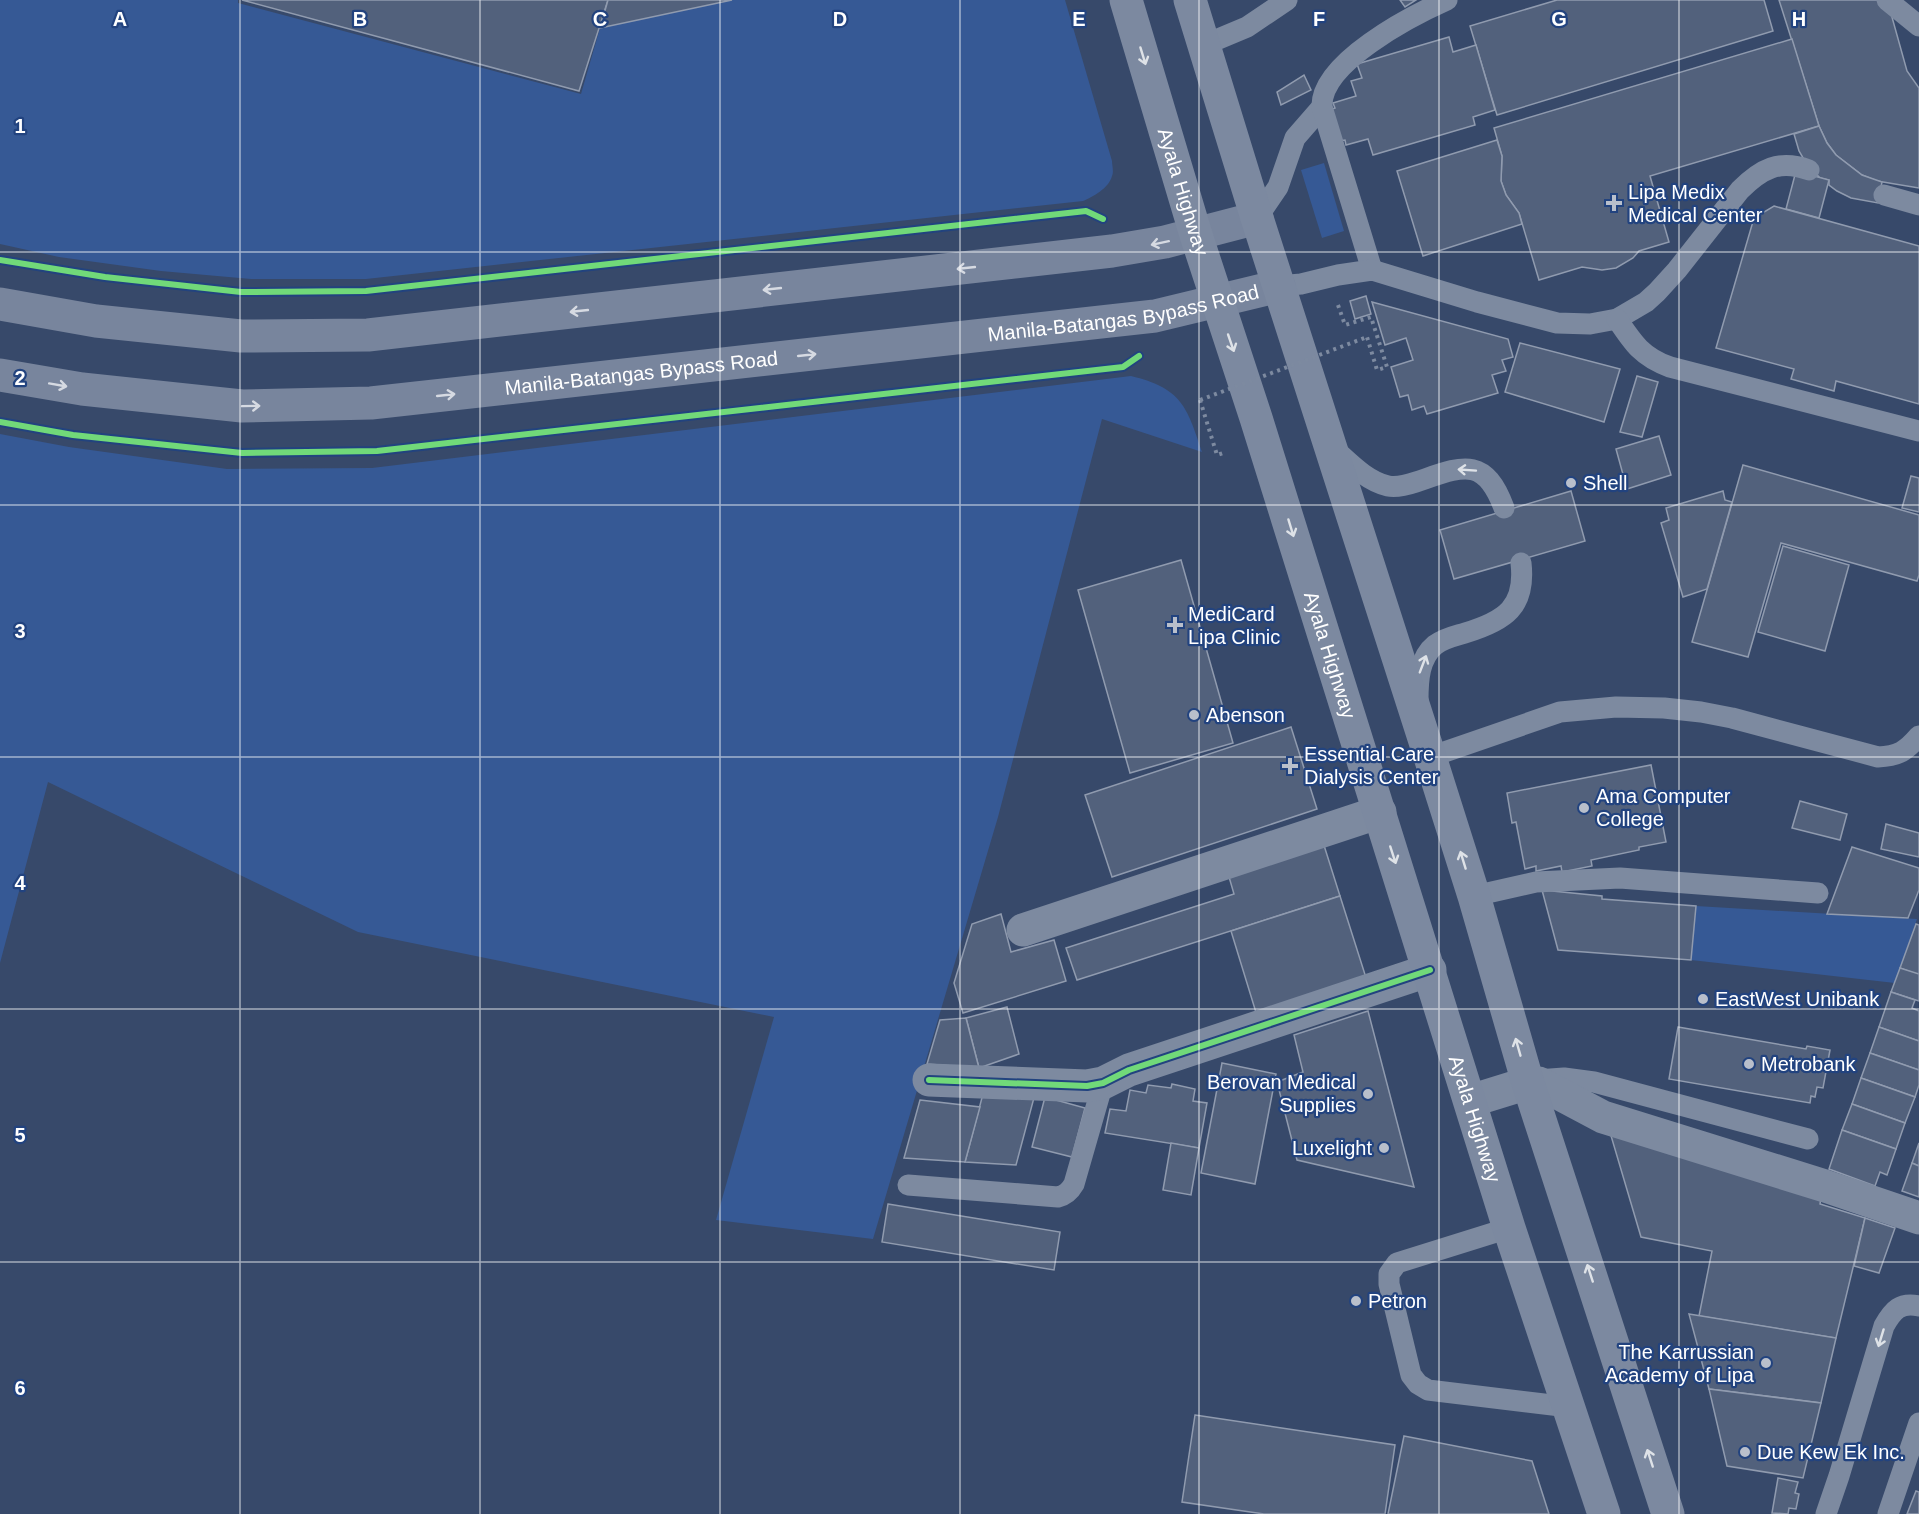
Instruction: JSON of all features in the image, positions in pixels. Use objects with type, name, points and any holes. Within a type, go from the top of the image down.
[{"type":"highway","name":"Ayala Highway","points":[[1126,0],[1196,235],[1256,418],[1509,1227],[1604,1514]]},
{"type":"highway","points":[[1190,0],[1257,218],[1474,896],[1528,1083],[1668,1514]]},
{"type":"main road","points":[[0,304],[96,321],[241,336],[368,335],[1112,251],[1196,235],[1257,218]]},
{"type":"main road","name":"Manila-Batangas Bypass Road","points":[[0,375],[93,391],[242,406],[371,403],[1155,316],[1279,286]]},
{"type":"street","points":[[1023,930],[1380,812]]},
{"type":"street","points":[[929,1080],[1087,1086],[1103,1083],[1129,1070],[1430,970]]},
{"type":"street","points":[[1470,1101],[1528,1083],[1539,1083],[1603,1116],[1919,1218]]},
{"type":"lane","points":[[1204,45],[1247,27],[1287,0]]},
{"type":"lane","points":[[1372,270],[1322,107],[1325,87],[1350,59],[1389,32],[1448,0]]},
{"type":"lane","points":[[1887,0],[1919,26]]},
{"type":"lane","points":[[1257,218],[1278,187],[1295,138],[1322,107]]},
{"type":"lane","points":[[1279,286],[1372,270],[1477,302],[1557,322],[1590,324],[1617,319],[1658,292],[1751,179],[1762,171],[1774,167],[1792,166],[1809,170]]},
{"type":"lane","points":[[1884,195],[1919,205]]},
{"type":"lane","points":[[1617,319],[1635,345],[1647,356],[1670,367],[1919,431]]},
{"type":"lane","points":[[1331,447],[1365,476],[1391,487],[1404,486],[1455,470],[1479,472],[1493,482],[1504,508]]},
{"type":"lane","points":[[1419,722],[1420,670],[1427,655],[1434,646],[1444,640],[1488,627],[1506,615],[1519,598],[1523,580],[1521,563]]},
{"type":"lane","points":[[1430,757],[1530,721],[1560,712],[1588,708],[1664,708],[1701,712],[1732,718],[1878,757],[1893,756],[1908,749],[1919,736]]},
{"type":"lane","points":[[1474,896],[1536,882],[1620,878],[1818,892]]},
{"type":"lane","points":[[1528,1083],[1564,1078],[1594,1082],[1808,1139]]},
{"type":"lane","points":[[908,1185],[1058,1197],[1065,1195],[1071,1191],[1074,1184],[1103,1083]]},
{"type":"lane","points":[[1509,1227],[1397,1263],[1389,1274],[1389,1284],[1411,1375],[1418,1384],[1428,1390],[1569,1407]]},
{"type":"lane","points":[[1826,1514],[1884,1326],[1891,1313],[1899,1306],[1910,1304],[1919,1306]]},
{"type":"lane","points":[[1888,1514],[1919,1424]]},
{"type":"path","points":[[1223,453],[1217,455],[1200,400],[1367,337],[1377,370],[1387,367],[1371,317],[1345,325],[1336,299]]},
{"type":"shaded area","points":[[0,0],[238,0],[238,3],[581,94],[600,28],[732,0],[1065,0],[1112,161],[1113,174],[1104,188],[1083,201],[366,279],[251,279],[161,271],[59,257],[0,244]]},
{"type":"shaded area","points":[[1324,163],[1344,231],[1322,238],[1301,170]]},
{"type":"shaded area","points":[[1131,376],[1161,386],[1180,401],[1192,422],[1202,452],[1102,419],[998,817],[873,1239],[716,1220],[774,1017],[358,932],[48,782],[0,963],[0,434],[69,447],[227,469],[372,468]]},
{"type":"shaded area","points":[[1696,906],[1917,919],[1895,983],[1691,960]]},
{"type":"building","points":[[242,0],[608,0],[579,91]]},
{"type":"building","points":[[608,0],[732,0],[600,28]]},
{"type":"building","points":[[1400,0],[1416,0],[1405,7]]},
{"type":"building","points":[[1557,0],[1764,0],[1773,31],[1497,115],[1470,26]]},
{"type":"building","points":[[1779,0],[1877,0],[1890,10],[1907,71],[1919,88],[1919,188],[1877,181],[1862,175],[1836,155],[1827,143],[1819,126]]},
{"type":"building","points":[[1449,37],[1453,52],[1476,45],[1495,110],[1473,117],[1475,125],[1373,155],[1368,139],[1346,145],[1345,140],[1339,141],[1329,110],[1335,108],[1333,103],[1356,96],[1351,81],[1362,78],[1357,64]]},
{"type":"building","points":[[1792,39],[1819,126],[1650,176],[1669,242],[1639,251],[1633,258],[1616,268],[1602,270],[1582,267],[1539,280],[1519,213],[1506,195],[1501,181],[1502,156],[1494,128]]},
{"type":"building","points":[[1304,75],[1311,90],[1281,105],[1277,92]]},
{"type":"building","points":[[1819,126],[1836,155],[1862,175],[1882,182],[1878,203],[1851,198],[1837,191],[1829,185],[1829,180],[1820,178],[1806,163],[1799,151],[1794,134]]},
{"type":"building","points":[[1497,140],[1502,156],[1501,181],[1506,195],[1519,213],[1522,224],[1423,256],[1397,171]]},
{"type":"building","points":[[1796,171],[1829,180],[1819,218],[1786,209]]},
{"type":"building","points":[[1774,206],[1919,246],[1919,404],[1836,381],[1834,391],[1791,379],[1794,369],[1716,348],[1754,218]]},
{"type":"building","points":[[1366,296],[1371,314],[1355,319],[1350,301]]},
{"type":"building","points":[[1372,302],[1508,339],[1513,357],[1502,360],[1506,371],[1492,375],[1498,393],[1427,414],[1424,406],[1412,410],[1408,395],[1400,397],[1391,367],[1413,360],[1406,338],[1385,345]]},
{"type":"building","points":[[1520,343],[1620,369],[1604,422],[1505,392]]},
{"type":"building","points":[[1637,376],[1658,382],[1642,437],[1620,432]]},
{"type":"building","points":[[1659,436],[1671,475],[1627,489],[1616,449]]},
{"type":"building","points":[[1743,465],[1919,515],[1919,575],[1917,581],[1781,543],[1748,657],[1692,642]]},
{"type":"building","points":[[1911,476],[1919,478],[1919,512],[1902,508]]},
{"type":"building","points":[[1571,491],[1585,541],[1454,579],[1440,530]]},
{"type":"building","points":[[1723,491],[1725,500],[1732,502],[1707,589],[1683,597],[1661,523],[1669,520],[1666,508]]},
{"type":"building","points":[[1783,546],[1849,565],[1825,651],[1758,632]]},
{"type":"building","points":[[1181,560],[1233,743],[1130,773],[1078,590]]},
{"type":"building","points":[[1291,727],[1317,809],[1112,877],[1085,795]]},
{"type":"building","name":"Ama Computer College","points":[[1651,765],[1666,842],[1591,860],[1592,866],[1562,872],[1561,866],[1536,871],[1536,866],[1525,869],[1516,822],[1512,823],[1507,793]]},
{"type":"building","points":[[1800,801],[1847,814],[1840,840],[1792,828]]},
{"type":"building","points":[[1886,824],[1919,833],[1919,857],[1881,849]]},
{"type":"building","points":[[1322,839],[1340,896],[1077,980],[1066,948],[1234,894],[1227,870]]},
{"type":"building","points":[[1852,847],[1919,868],[1919,890],[1908,918],[1827,914]]},
{"type":"building","points":[[1542,890],[1602,896],[1602,899],[1696,906],[1691,960],[1558,950]]},
{"type":"building","points":[[1340,896],[1368,984],[1258,1019],[1231,931]]},
{"type":"building","points":[[1001,914],[1011,952],[1054,940],[1066,981],[963,1013],[954,983],[972,924]]},
{"type":"building","points":[[1916,924],[1919,925],[1919,975],[1900,968]]},
{"type":"building","points":[[1900,968],[1919,974],[1919,1001],[1891,992]]},
{"type":"building","points":[[1891,992],[1915,1000],[1912,1008],[1919,1011],[1919,1041],[1879,1027]]},
{"type":"building","points":[[1007,1007],[1019,1054],[979,1068],[966,1018]]},
{"type":"building","points":[[1368,1011],[1414,1187],[1297,1160],[1277,1082],[1303,1072],[1294,1035]]},
{"type":"building","points":[[966,1018],[979,1068],[927,1064],[940,1020]]},
{"type":"building","name":"Metrobank","points":[[1678,1027],[1806,1049],[1807,1046],[1830,1050],[1823,1088],[1817,1087],[1815,1097],[1811,1096],[1810,1103],[1669,1079]]},
{"type":"building","points":[[1879,1027],[1919,1041],[1919,1070],[1870,1053]]},
{"type":"building","points":[[1870,1053],[1919,1070],[1919,1085],[1915,1097],[1861,1078]]},
{"type":"building","points":[[1222,1063],[1276,1074],[1255,1184],[1201,1173]]},
{"type":"building","points":[[1861,1078],[1915,1097],[1905,1123],[1852,1104]]},
{"type":"building","points":[[1172,1084],[1195,1089],[1193,1101],[1207,1103],[1199,1148],[1105,1133],[1110,1109],[1126,1111],[1130,1090],[1146,1093],[1148,1085],[1171,1088]]},
{"type":"building","points":[[984,1090],[1035,1094],[1016,1165],[965,1162]]},
{"type":"building","points":[[1045,1097],[1085,1108],[1072,1157],[1032,1147]]},
{"type":"building","points":[[920,1100],[980,1107],[965,1162],[904,1158]]},
{"type":"building","points":[[1852,1104],[1905,1123],[1896,1149],[1842,1130]]},
{"type":"building","points":[[1609,1129],[1821,1198],[1820,1204],[1865,1218],[1836,1338],[1699,1316],[1712,1251],[1641,1237]]},
{"type":"building","points":[[1842,1130],[1896,1149],[1887,1175],[1880,1172],[1875,1186],[1829,1169]]},
{"type":"building","points":[[1171,1143],[1199,1148],[1191,1195],[1163,1190]]},
{"type":"building","points":[[1919,1143],[1919,1166],[1912,1163]]},
{"type":"building","points":[[1912,1163],[1919,1166],[1919,1197],[1902,1191]]},
{"type":"building","points":[[888,1204],[1060,1232],[1054,1270],[882,1242]]},
{"type":"building","points":[[1865,1218],[1895,1228],[1879,1273],[1854,1266]]},
{"type":"building","name":"The Karrussian Academy of Lipa","points":[[1689,1314],[1836,1338],[1821,1403],[1709,1389]]},
{"type":"building","points":[[1709,1389],[1821,1403],[1803,1478],[1727,1466]]},
{"type":"building","points":[[1195,1415],[1395,1445],[1385,1514],[1264,1514],[1182,1502]]},
{"type":"building","points":[[1404,1436],[1532,1461],[1549,1514],[1388,1514]]},
{"type":"building","points":[[1778,1478],[1798,1482],[1795,1493],[1799,1494],[1796,1509],[1789,1508],[1788,1514],[1772,1513]]},
{"type":"building","points":[[1916,1491],[1919,1492],[1919,1514],[1907,1514]]},
{"type":"cycle path","points":[[0,260],[105,277],[241,292],[366,291],[1086,211],[1103,219]]},
{"type":"cycle path","points":[[0,422],[73,435],[242,453],[377,451],[1123,367],[1139,356]]},
{"type":"cycle path","points":[[929,1080],[1087,1086],[1103,1083],[1129,1070],[1430,970]]},
{"type":"place","name":"Lipa Medix Medical Center","points":[[1614,203]]},
{"type":"place","name":"Shell","points":[[1571,483]]},
{"type":"place","name":"MediCard Lipa Clinic","points":[[1175,625]]},
{"type":"place","name":"Abenson","points":[[1194,715]]},
{"type":"place","name":"Essential Care Dialysis Center","points":[[1290,766]]},
{"type":"place","name":"Ama Computer College","points":[[1584,808]]},
{"type":"place","name":"EastWest Unibank","points":[[1703,999]]},
{"type":"place","name":"Metrobank","points":[[1749,1064]]},
{"type":"place","name":"Berovan Medical Supplies","points":[[1368,1094]]},
{"type":"place","name":"Luxelight","points":[[1384,1148]]},
{"type":"place","name":"Petron","points":[[1356,1301]]},
{"type":"place","name":"The Karrussian Academy of Lipa","points":[[1766,1363]]},
{"type":"place","name":"Due Kew Ek Inc.","points":[[1745,1452]]}]
